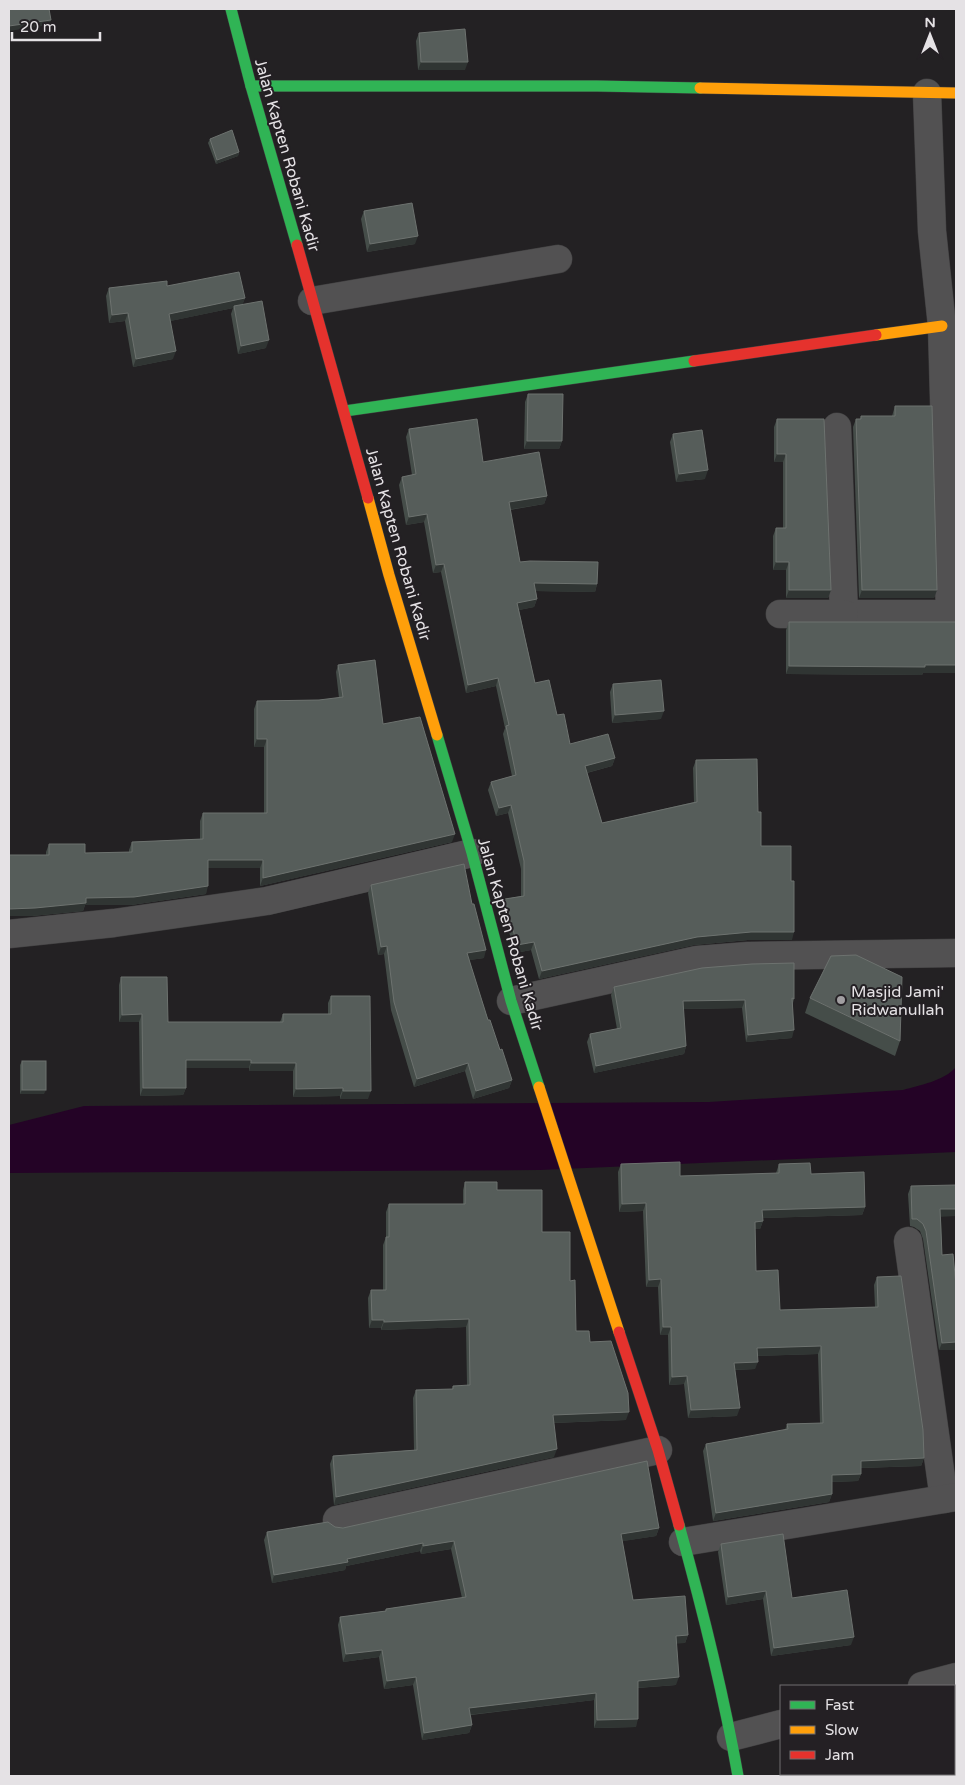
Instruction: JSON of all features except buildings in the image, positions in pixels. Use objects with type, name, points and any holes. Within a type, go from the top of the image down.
[{"type":"main road","name":"Jalan Kapten Robani Kadir","points":[[231,9],[250,86],[345,412],[389,575],[412,646],[472,853],[510,1000],[658,1450],[682,1542],[695,1583],[731,1737],[738,1776]]},
{"type":"main road","points":[[250,86],[597,86],[956,93]]},
{"type":"main road","points":[[345,412],[942,326]]},
{"type":"street","points":[[780,614],[953,614],[942,326],[944,231],[927,93]]},
{"type":"street","points":[[312,301],[558,259]]},
{"type":"street","points":[[837,428],[844,614]]},
{"type":"street","points":[[9,934],[114,923],[267,901],[472,853]]},
{"type":"street","points":[[510,1000],[697,960],[748,956],[956,953]]},
{"type":"street","points":[[682,1542],[950,1498],[908,1241]]},
{"type":"street","points":[[337,1520],[658,1450]]},
{"type":"street","points":[[926,1685],[956,1677]]},
{"type":"street","points":[[731,1737],[780,1724]]},
{"type":"shaded area","points":[[956,1067],[956,1152],[540,1170],[9,1173],[9,1125],[84,1106],[709,1102],[903,1090],[945,1076]]},
{"type":"traffic: fast","points":[[231,9],[297,245]]},
{"type":"traffic: fast","points":[[251,86],[597,86],[700,88]]},
{"type":"traffic: fast","points":[[345,411],[694,361]]},
{"type":"traffic: fast","points":[[437,735],[472,853],[511,1001],[539,1087]]},
{"type":"traffic: fast","points":[[679,1525],[726,1712],[738,1776]]},
{"type":"traffic: slow","points":[[700,88],[956,93]]},
{"type":"traffic: slow","points":[[876,335],[942,326]]},
{"type":"traffic: slow","points":[[368,498],[437,735]]},
{"type":"traffic: slow","points":[[539,1087],[619,1332]]},
{"type":"traffic: jam","points":[[297,245],[368,498]]},
{"type":"traffic: jam","points":[[694,361],[876,335]]},
{"type":"traffic: jam","points":[[619,1332],[658,1450],[679,1525]]},
{"type":"place","name":"Masjid Jami' Ridwanullah","points":[[841,1000]]}]
